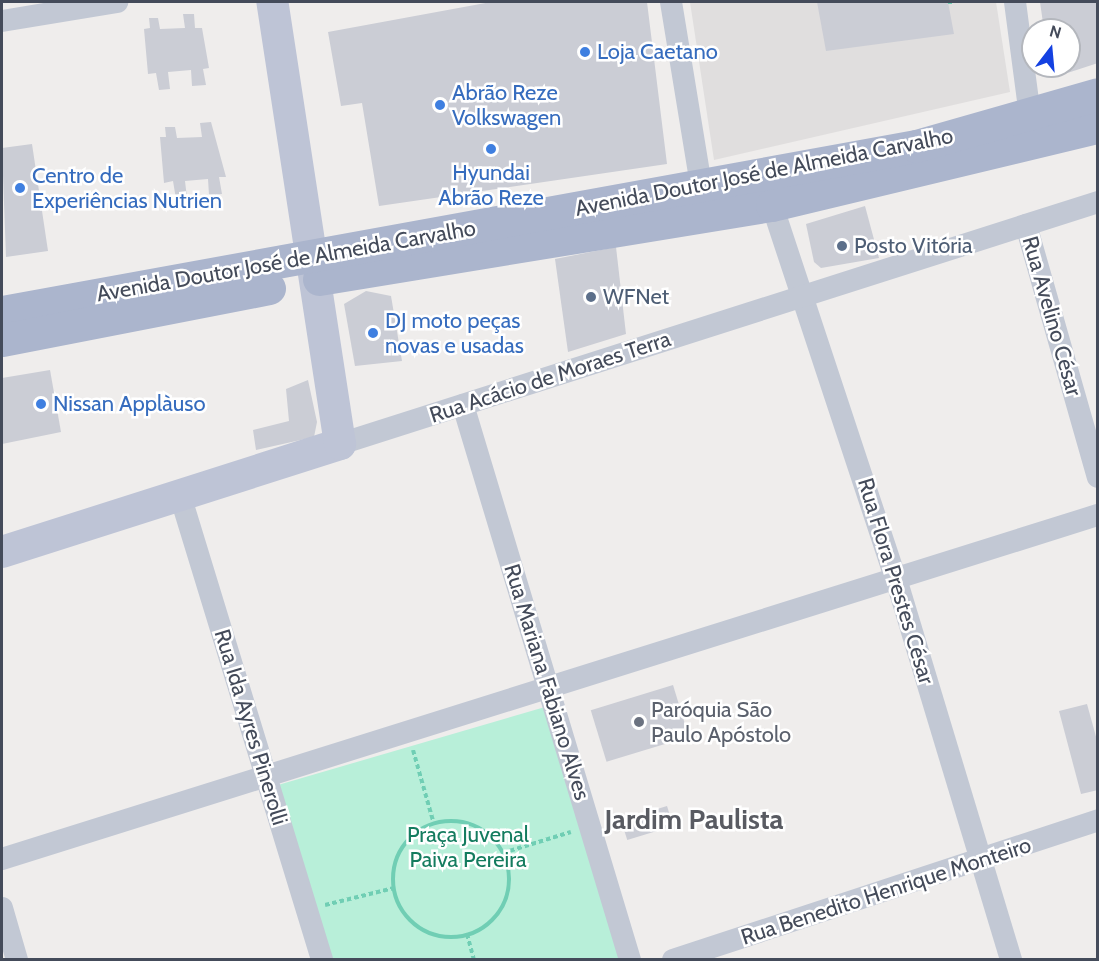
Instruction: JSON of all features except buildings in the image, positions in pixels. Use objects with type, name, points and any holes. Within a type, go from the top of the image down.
[{"type":"main road","name":"Avenida Doutor José de Almeida Carvalho","points":[[2,340],[312,269],[701,185],[916,146],[1030,116],[1098,94]]},
{"type":"main road","name":"Avenida Doutor José de Almeida Carvalho","points":[[2,312],[772,206],[1098,127]]},
{"type":"street","points":[[2,21],[117,2]]},
{"type":"street","points":[[272,2],[340,444]]},
{"type":"street","points":[[672,2],[701,185]]},
{"type":"street","points":[[1015,2],[1030,116]]},
{"type":"street","name":"Rua Acácio de Moraes Terra","points":[[2,552],[1098,202]]},
{"type":"street","name":"Rua Flora Prestes César","points":[[772,206],[805,296],[897,582],[1011,960]]},
{"type":"street","name":"Rua Avelino César","points":[[1026,225],[1089,409],[1098,477]]},
{"type":"street","name":"Rua Mariana Fabiano Alves","points":[[463,405],[630,960]]},
{"type":"street","name":"Rua Ida Ayres Pinerolli","points":[[180,495],[322,960]]},
{"type":"street","points":[[2,859],[550,691],[897,582],[1098,515]]},
{"type":"street","name":"Rua Benedito Henrique Monteiro","points":[[674,960],[1098,820]]},
{"type":"street","points":[[2,908],[17,960]]},
{"type":"path","points":[[408,734],[434,824]]},
{"type":"path","points":[[466,823],[483,830],[502,853],[510,880],[506,899],[496,916],[467,934],[427,932],[411,921],[394,888],[400,851],[412,836],[434,824],[466,823]]},
{"type":"path","points":[[502,853],[590,826]]},
{"type":"path","points":[[306,910],[394,888]]},
{"type":"path","points":[[467,934],[474,960]]},
{"type":"shaded area","points":[[690,2],[996,2],[1010,92],[714,160]]},
{"type":"green space","name":"Praça Juvenal Paiva Pereira","points":[[545,707],[622,959],[332,959],[278,785]]},
{"type":"place","name":"Loja Caetano","points":[[585,52]]},
{"type":"place","name":"Abrão Reze Volkswagen","points":[[440,105]]},
{"type":"place","name":"Hyundai Abrão Reze","points":[[491,149]]},
{"type":"place","name":"Centro de Experiências Nutrien","points":[[20,188]]},
{"type":"place","name":"Posto Vitória","points":[[842,246]]},
{"type":"place","name":"WFNet","points":[[591,297]]},
{"type":"place","name":"DJ moto peças novas e usadas","points":[[373,333]]},
{"type":"place","name":"Nissan Applàuso","points":[[41,404]]},
{"type":"place","name":"Paróquia São Paulo Apóstolo","points":[[639,722]]},
{"type":"district","name":"Jardim Paulista","points":[[694,819]]}]
